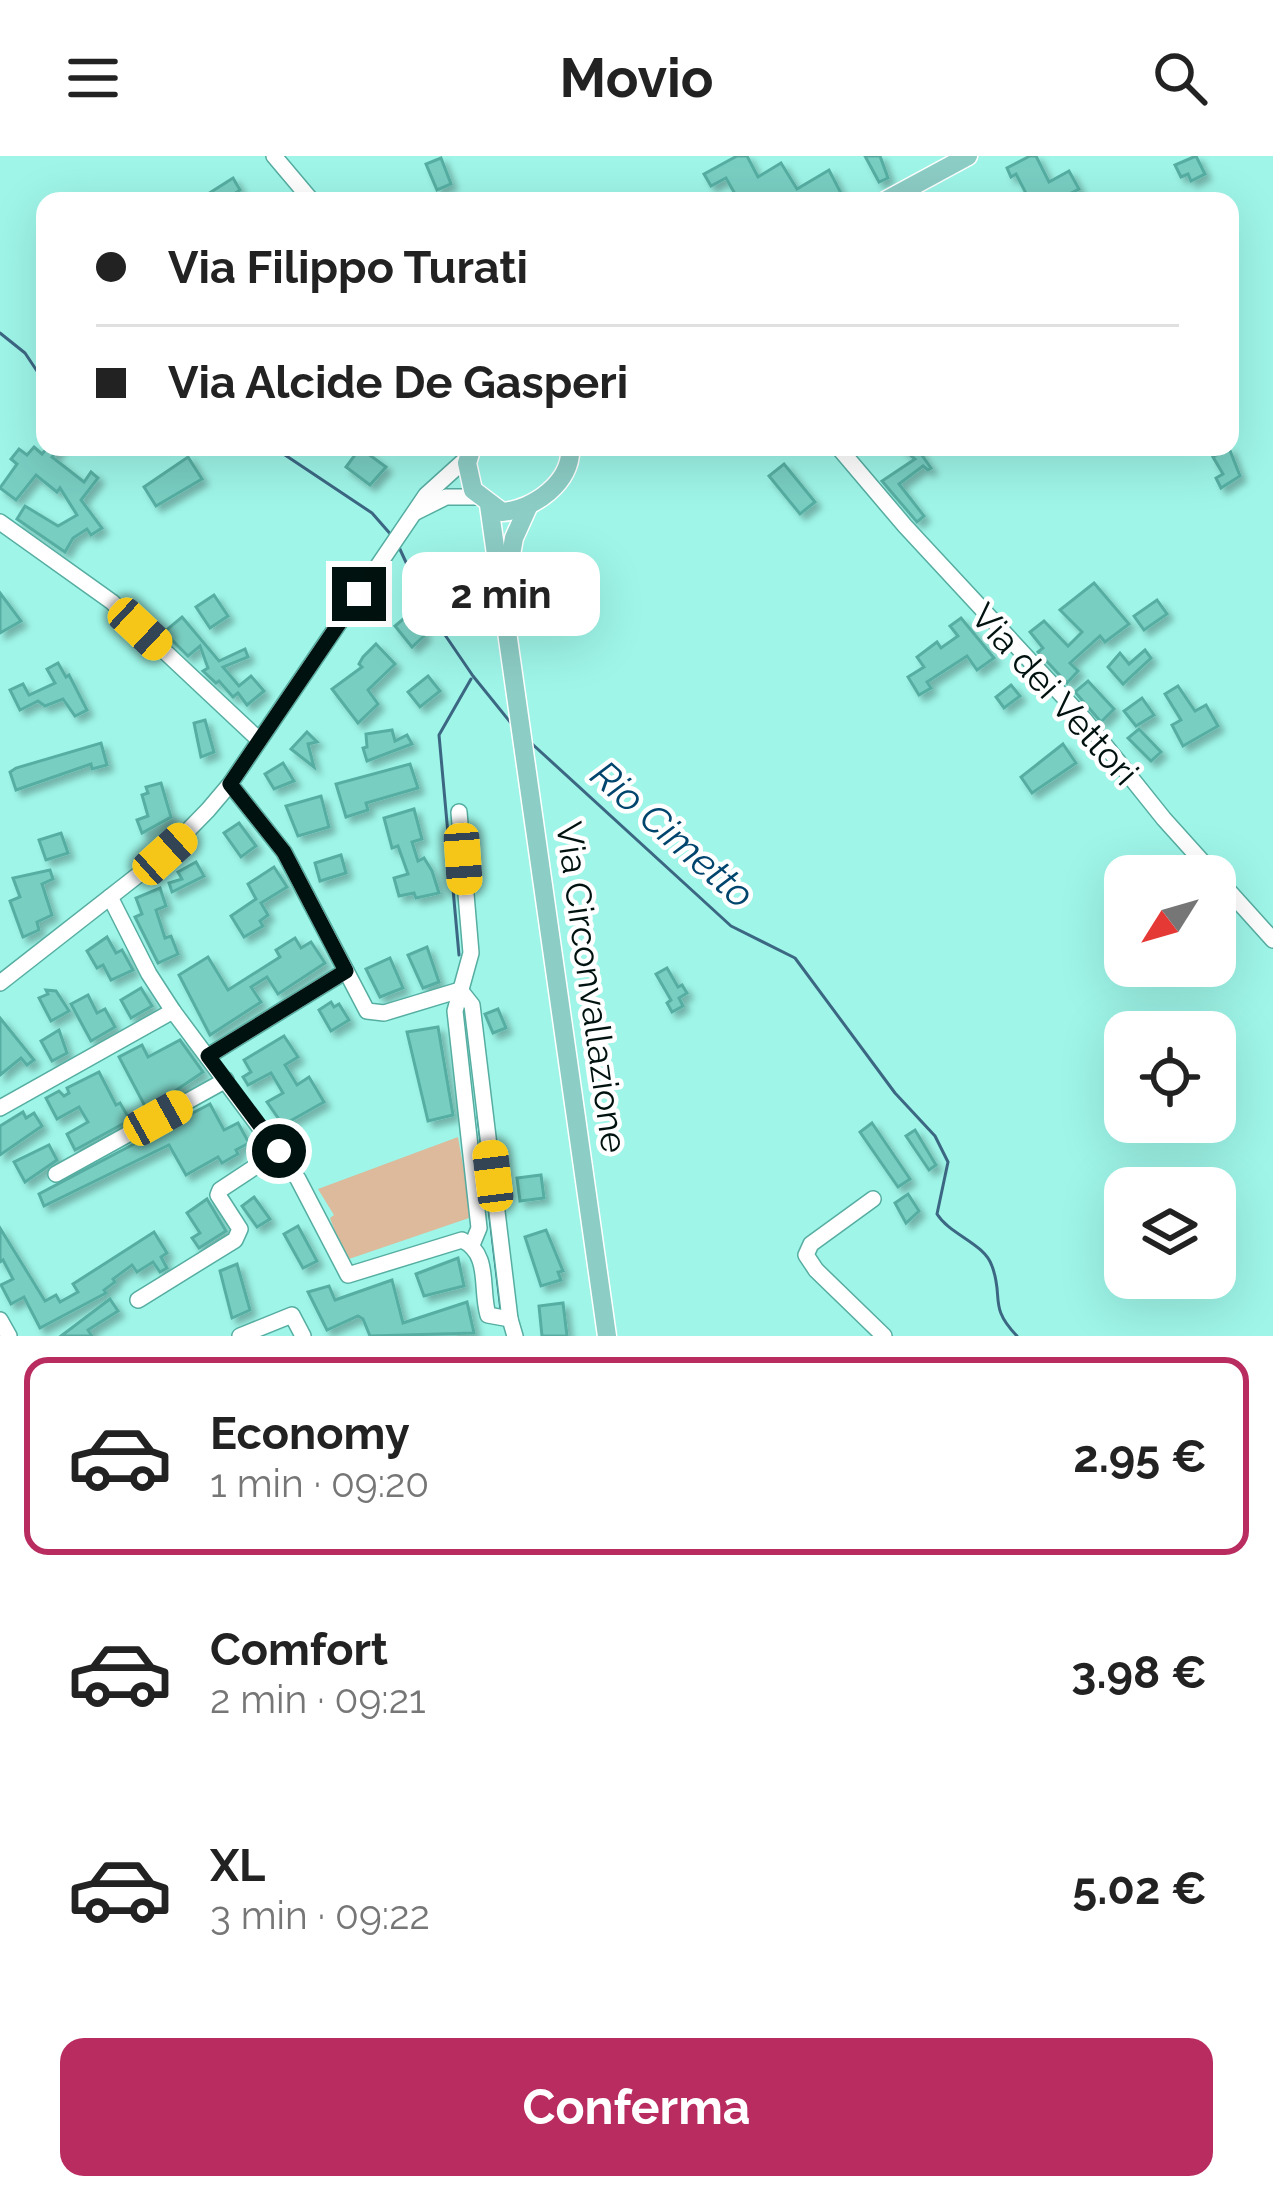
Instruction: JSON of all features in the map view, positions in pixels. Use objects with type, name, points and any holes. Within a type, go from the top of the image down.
[{"type":"main road","points":[[902,192],[968,156]]},
{"type":"main road","name":"Via Circonvallazione","points":[[470,456],[468,476],[484,501],[506,612],[607,1336]]},
{"type":"main road","points":[[506,612],[509,555],[519,521],[566,470],[568,456]]},
{"type":"main road","points":[[484,501],[502,512],[528,508]]},
{"type":"street","points":[[274,156],[304,192]]},
{"type":"street","points":[[0,983],[185,836],[230,784],[426,494],[466,456]]},
{"type":"street","name":"Via dei Vettori","points":[[846,456],[904,526],[1084,719],[1164,819],[1273,940]]},
{"type":"street","points":[[414,514],[446,497],[484,501]]},
{"type":"street","points":[[0,522],[112,602],[258,739]]},
{"type":"street","points":[[230,784],[284,852],[371,1014],[422,1004],[460,990]]},
{"type":"street","points":[[459,812],[471,953],[455,1011],[479,1228],[472,1245]]},
{"type":"street","points":[[110,896],[148,974],[279,1151],[315,1208],[348,1275],[462,1240],[481,1259],[485,1310],[506,1323]]},
{"type":"street","points":[[208,1056],[346,971]]},
{"type":"street","points":[[460,990],[472,1005],[506,1323]]},
{"type":"street","points":[[0,1108],[173,1011]]},
{"type":"street","points":[[56,1174],[226,1080]]},
{"type":"street","points":[[138,1300],[236,1240],[240,1229],[218,1195],[220,1190],[279,1151]]},
{"type":"street","points":[[873,1199],[811,1244],[806,1255],[884,1336]]},
{"type":"street","points":[[240,1336],[292,1315],[303,1336]]},
{"type":"street","points":[[0,1320],[9,1336]]},
{"type":"shaded area","points":[[458,1137],[472,1217],[346,1260],[330,1218],[334,1215],[318,1189]]},
{"type":"building","points":[[737,156],[747,156],[758,177],[781,163],[797,189],[829,170],[840,192],[734,192],[726,178],[711,186],[704,174]]},
{"type":"building","points":[[865,156],[880,156],[888,178],[879,182]]},
{"type":"building","points":[[1036,156],[1049,182],[1069,171],[1079,189],[1025,192],[1007,168]]},
{"type":"building","points":[[1196,156],[1205,174],[1191,181],[1188,174],[1181,177],[1175,165]]},
{"type":"building","points":[[441,158],[451,184],[437,190],[426,164]]},
{"type":"building","points":[[233,178],[240,190],[237,192],[211,192]]},
{"type":"building","points":[[34,447],[36,456],[53,456],[84,482],[91,472],[98,478],[81,500],[102,528],[91,535],[87,529],[73,538],[65,552],[17,519],[25,506],[58,526],[77,515],[60,488],[57,492],[36,475],[16,500],[0,488],[17,464],[11,459],[19,449],[27,455]]},
{"type":"building","points":[[354,456],[371,456],[386,467],[370,485],[346,467]]},
{"type":"building","points":[[912,456],[922,456],[931,468],[923,466],[899,484],[924,516],[917,522],[882,481],[915,459]]},
{"type":"building","points":[[1232,456],[1240,476],[1221,488],[1216,478],[1223,474],[1213,457]]},
{"type":"building","points":[[188,457],[202,479],[156,506],[144,487]]},
{"type":"building","points":[[784,464],[815,502],[800,514],[769,476]]},
{"type":"building","points":[[1094,583],[1129,624],[1105,642],[1100,636],[1070,663],[1078,671],[1067,683],[1038,652],[1043,648],[1030,632],[1044,621],[1068,646],[1082,632],[1060,610]]},
{"type":"building","points":[[0,593],[21,621],[0,633]]},
{"type":"building","points":[[214,595],[228,616],[210,628],[196,607]]},
{"type":"building","points":[[1157,600],[1167,614],[1144,630],[1134,616]]},
{"type":"building","points":[[414,610],[426,624],[420,629],[425,635],[412,647],[395,626]]},
{"type":"building","points":[[182,617],[219,661],[245,649],[248,657],[223,667],[239,686],[251,676],[264,691],[247,705],[238,693],[233,697],[216,683],[203,671],[208,668],[200,646],[188,656],[164,632]]},
{"type":"building","points":[[961,618],[994,658],[977,670],[967,656],[927,682],[931,688],[919,695],[908,677],[924,667],[917,657],[937,642],[941,648],[958,636],[950,626]]},
{"type":"building","points":[[376,644],[395,664],[368,690],[378,704],[358,723],[332,689],[362,667],[363,657]]},
{"type":"building","points":[[1145,650],[1151,658],[1123,684],[1108,667],[1120,653],[1129,664]]},
{"type":"building","points":[[58,663],[87,710],[75,716],[63,699],[45,706],[38,701],[20,710],[10,690],[23,684],[29,695],[55,683],[47,669]]},
{"type":"building","points":[[428,676],[440,691],[420,707],[408,692]]},
{"type":"building","points":[[1088,681],[1114,709],[1101,722],[1075,692]]},
{"type":"building","points":[[1011,685],[1020,696],[1004,708],[996,697]]},
{"type":"building","points":[[1178,686],[1195,711],[1206,705],[1218,726],[1183,746],[1172,725],[1181,720],[1165,694]]},
{"type":"building","points":[[1142,698],[1154,715],[1136,726],[1124,711]]},
{"type":"building","points":[[205,720],[214,752],[201,757],[194,723]]},
{"type":"building","points":[[1139,729],[1161,752],[1151,761],[1128,738]]},
{"type":"building","points":[[392,730],[395,741],[407,735],[412,744],[367,761],[366,734]]},
{"type":"building","points":[[307,732],[317,742],[308,744],[314,767],[291,749]]},
{"type":"building","points":[[101,743],[107,765],[92,769],[91,764],[16,790],[10,772],[16,768]]},
{"type":"building","points":[[1063,744],[1076,763],[1032,793],[1021,777]]},
{"type":"building","points":[[283,763],[294,781],[274,789],[265,774]]},
{"type":"building","points":[[410,764],[418,788],[366,803],[368,810],[346,817],[336,784]]},
{"type":"building","points":[[161,783],[171,817],[142,833],[137,820],[148,816],[142,795],[148,793],[146,787]]},
{"type":"building","points":[[321,796],[329,827],[298,836],[286,806]]},
{"type":"building","points":[[414,809],[422,839],[412,842],[418,861],[424,858],[432,871],[439,893],[416,898],[414,893],[399,896],[394,878],[408,874],[398,846],[392,848],[384,818]]},
{"type":"building","points":[[239,823],[256,846],[241,857],[224,833]]},
{"type":"building","points":[[61,833],[68,853],[46,860],[39,840]]},
{"type":"building","points":[[341,855],[346,873],[320,881],[315,863]]},
{"type":"building","points":[[196,862],[204,876],[172,892],[169,883],[182,879],[178,872]]},
{"type":"building","points":[[274,867],[287,887],[261,903],[268,915],[260,921],[263,926],[244,937],[231,916],[256,899],[248,884]]},
{"type":"building","points":[[50,870],[53,879],[42,884],[52,915],[37,922],[39,930],[23,937],[10,901],[20,897],[13,878]]},
{"type":"building","points":[[160,888],[166,906],[156,910],[165,938],[171,936],[178,954],[158,963],[135,917],[142,914],[136,898]]},
{"type":"building","points":[[107,937],[116,953],[122,950],[133,970],[111,980],[87,951]]},
{"type":"building","points":[[295,938],[301,948],[311,942],[325,963],[278,994],[267,977],[251,987],[261,1002],[210,1035],[179,975],[208,957],[228,990],[280,957],[276,950]]},
{"type":"building","points":[[427,947],[439,982],[423,988],[408,955]]},
{"type":"building","points":[[390,958],[403,988],[380,997],[366,969]]},
{"type":"building","points":[[667,968],[687,993],[679,998],[683,1006],[672,1012],[667,1003],[671,1000],[656,974]]},
{"type":"building","points":[[141,988],[152,1006],[131,1018],[121,1000]]},
{"type":"building","points":[[46,990],[56,991],[69,1011],[51,1021],[39,998],[48,994]]},
{"type":"building","points":[[88,995],[97,1013],[105,1009],[115,1027],[91,1041],[71,1004]]},
{"type":"building","points":[[331,1002],[334,1007],[339,1004],[349,1020],[331,1031],[319,1010]]},
{"type":"building","points":[[498,1009],[506,1028],[493,1033],[485,1014]]},
{"type":"building","points":[[0,1018],[34,1060],[27,1065],[21,1058],[0,1075]]},
{"type":"building","points":[[438,1027],[453,1115],[428,1121],[407,1032]]},
{"type":"building","points":[[59,1030],[67,1053],[52,1061],[41,1041]]},
{"type":"building","points":[[284,1036],[298,1057],[285,1065],[297,1085],[309,1077],[324,1102],[283,1125],[267,1102],[283,1093],[271,1073],[248,1085],[243,1077],[251,1072],[244,1060]]},
{"type":"building","points":[[180,1040],[203,1072],[147,1110],[119,1057],[142,1045],[148,1057]]},
{"type":"building","points":[[99,1072],[116,1105],[120,1103],[130,1120],[75,1150],[67,1134],[88,1122],[79,1107],[57,1119],[46,1098],[59,1091],[64,1096],[69,1093],[67,1088]]},
{"type":"building","points":[[210,1104],[224,1130],[238,1123],[249,1143],[236,1150],[238,1154],[222,1163],[218,1157],[186,1175],[169,1145],[44,1206],[39,1194]]},
{"type":"building","points":[[23,1112],[26,1118],[34,1113],[42,1126],[0,1155],[0,1126]]},
{"type":"building","points":[[872,1123],[910,1179],[898,1187],[860,1132]]},
{"type":"building","points":[[915,1130],[936,1165],[929,1170],[906,1136]]},
{"type":"building","points":[[49,1145],[57,1160],[25,1182],[14,1162]]},
{"type":"building","points":[[541,1175],[544,1198],[520,1201],[517,1178]]},
{"type":"building","points":[[908,1194],[919,1211],[906,1223],[895,1203]]},
{"type":"building","points":[[254,1197],[270,1219],[257,1227],[242,1206]]},
{"type":"building","points":[[207,1199],[226,1231],[199,1248],[192,1238],[200,1233],[187,1213]]},
{"type":"building","points":[[298,1226],[317,1261],[303,1268],[284,1234]]},
{"type":"building","points":[[0,1228],[45,1301],[56,1295],[60,1302],[78,1292],[73,1284],[154,1232],[167,1253],[161,1257],[167,1268],[160,1272],[153,1262],[137,1272],[132,1265],[113,1279],[106,1293],[40,1328],[24,1297],[11,1304],[1,1285],[13,1279],[0,1262]]},
{"type":"building","points":[[546,1230],[563,1271],[558,1272],[561,1280],[541,1286],[525,1237]]},
{"type":"building","points":[[458,1258],[464,1286],[424,1296],[416,1274]]},
{"type":"building","points":[[237,1264],[250,1310],[232,1318],[220,1271]]},
{"type":"building","points":[[392,1280],[403,1323],[467,1302],[474,1333],[370,1336],[358,1316],[327,1330],[308,1292],[329,1286],[335,1300]]},
{"type":"building","points":[[110,1299],[118,1311],[88,1330],[92,1336],[61,1336]]},
{"type":"building","points":[[563,1303],[567,1336],[542,1336],[539,1306]]},
{"type":"waterway","name":"Rio Cimetto","points":[[0,333],[25,353],[36,370]]},
{"type":"waterway","name":"Rio Cimetto","points":[[286,456],[372,513],[393,537]]},
{"type":"waterway","name":"Rio Cimetto","points":[[398,545],[428,610],[511,723]]},
{"type":"waterway","points":[[459,955],[439,735],[471,679]]},
{"type":"waterway","name":"Rio Cimetto","points":[[530,742],[731,926],[795,958],[895,1093],[935,1136],[948,1162],[937,1214],[988,1258],[1000,1309],[1017,1336]]},
{"type":"waterway","points":[[478,1117],[501,1310]]},
{"type":"route","points":[[279,1151],[208,1056],[346,971],[284,852],[230,784],[359,594]]}]
